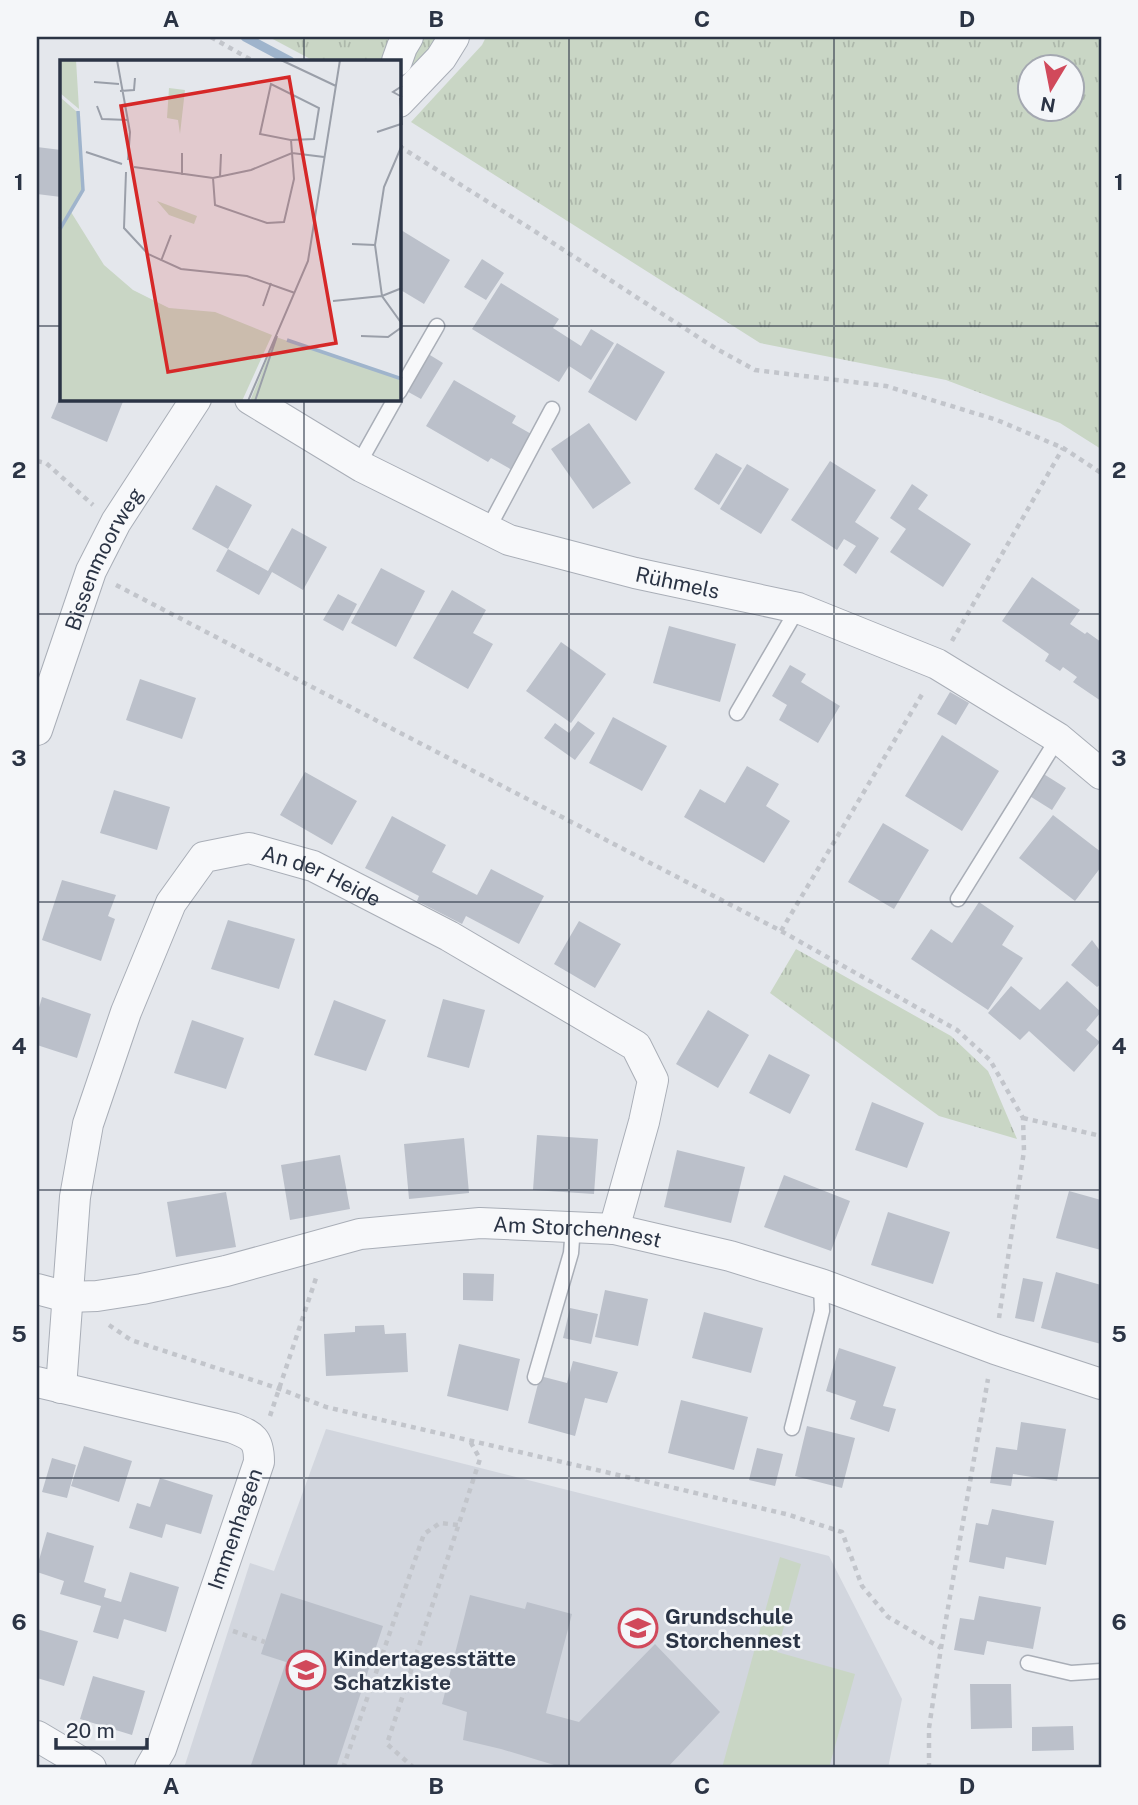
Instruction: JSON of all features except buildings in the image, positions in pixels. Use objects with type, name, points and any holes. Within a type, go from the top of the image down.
[{"type":"street","points":[[397,60],[408,37]]},
{"type":"street","points":[[401,100],[441,58],[454,37]]},
{"type":"street","name":"Bissenmoorweg","points":[[37,730],[91,571],[117,522],[195,401]]},
{"type":"street","name":"Rühmels","points":[[253,401],[358,465],[509,540],[635,573],[798,608],[937,664],[1058,738],[1101,774]]},
{"type":"street","name":"An der Heide","points":[[67,1297],[75,1196],[88,1124],[126,1012],[170,903],[204,857],[249,848],[313,866],[325,872],[449,936],[636,1046],[653,1080],[614,1229]]},
{"type":"street","name":"Am Storchennest","points":[[37,1289],[67,1297],[97,1296],[142,1289],[226,1271],[360,1234],[480,1223],[614,1229],[730,1256],[821,1284],[995,1349],[1101,1384]]},
{"type":"street","name":"Immenhagen","points":[[67,1297],[49,1385],[233,1428],[251,1436],[259,1447],[259,1462],[161,1749],[150,1768]]},
{"type":"street","points":[[37,1736],[91,1768]]},
{"type":"lane","points":[[401,389],[437,326]]},
{"type":"lane","points":[[358,465],[394,401]]},
{"type":"lane","points":[[488,529],[552,409]]},
{"type":"lane","points":[[737,713],[798,608]]},
{"type":"lane","points":[[958,899],[1058,738]]},
{"type":"lane","points":[[535,1377],[571,1254],[573,1227]]},
{"type":"lane","points":[[792,1428],[822,1311],[821,1284]]},
{"type":"lane","points":[[1028,1663],[1071,1673],[1101,1671]]},
{"type":"path","points":[[211,37],[251,60]]},
{"type":"path","points":[[401,147],[715,348],[755,370],[886,386],[997,420],[1063,448],[1101,474]]},
{"type":"path","points":[[37,461],[46,463],[83,497],[117,522]]},
{"type":"path","points":[[91,571],[781,931],[957,1030],[990,1060],[1023,1118],[1024,1151],[995,1349],[941,1648],[929,1728],[929,1768]]},
{"type":"path","points":[[1023,1118],[1101,1136]]},
{"type":"path","points":[[280,1388],[317,1275],[305,1278]]},
{"type":"path","points":[[115,1319],[102,1321],[131,1340],[280,1388],[326,1408],[786,1514],[842,1532],[862,1586],[888,1618],[941,1648]]},
{"type":"path","points":[[414,1768],[387,1744],[480,1459],[470,1440]]},
{"type":"path","points":[[343,1768],[424,1534],[440,1523],[458,1525]]},
{"type":"shaded area","name":"Grundschule Storchennest","points":[[326,1429],[829,1556],[902,1699],[888,1768],[184,1768],[250,1563],[274,1571]]},
{"type":"green space","points":[[269,37],[446,37],[401,93],[401,60],[312,60]]},
{"type":"green space","points":[[486,37],[1101,37],[1101,449],[1060,423],[946,380],[760,343],[411,122],[482,45]]},
{"type":"green space","points":[[796,949],[951,1036],[988,1071],[1017,1139],[939,1116],[770,993]]},
{"type":"green space","points":[[780,1557],[801,1564],[777,1652],[855,1674],[829,1768],[722,1768]]},
{"type":"waterway","points":[[245,37],[288,60]]},
{"type":"place","name":"Grundschule Storchennest","points":[[638,1628]]},
{"type":"place","name":"Kindertagesstätte Schatzkiste","points":[[306,1670]]}]
